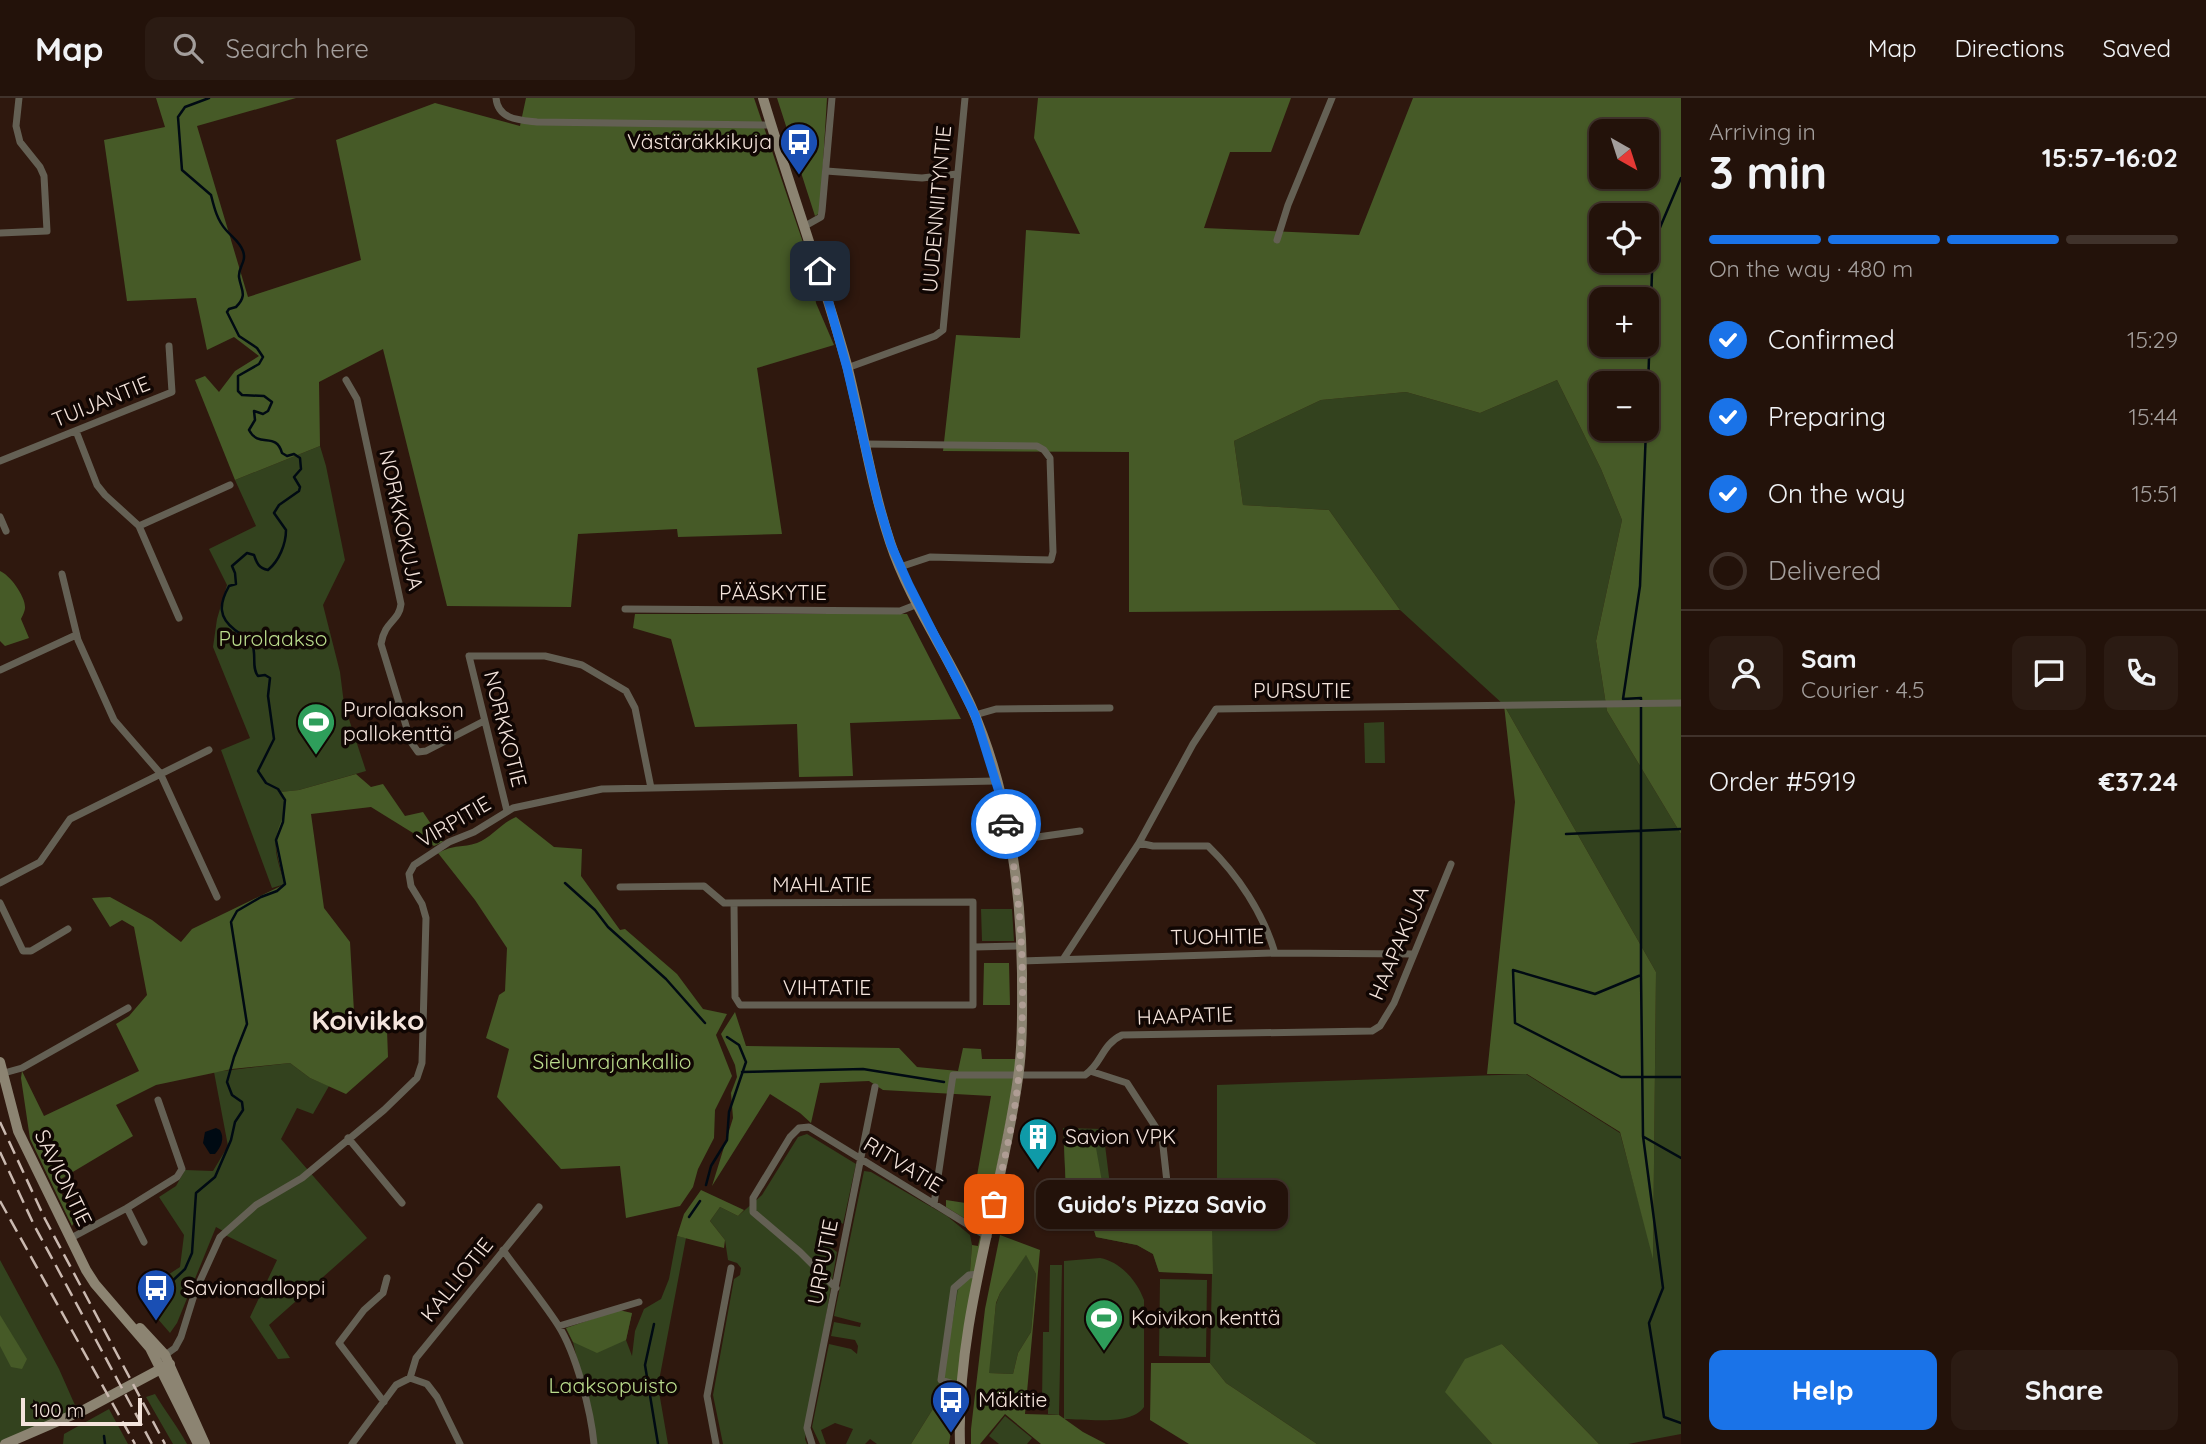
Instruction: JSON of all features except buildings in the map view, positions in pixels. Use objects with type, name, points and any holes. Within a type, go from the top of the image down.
[{"type":"main road","points":[[762,98],[806,226],[847,368],[878,502],[900,567],[975,715],[996,781],[1010,841],[1018,901],[1021,961],[1019,1075],[979,1274],[961,1386],[960,1444]]},
{"type":"main road","name":"SAVIONTIE","points":[[0,1062],[18,1131],[86,1270],[111,1302],[156,1342],[198,1444]]},
{"type":"main road","points":[[5,1444],[84,1410],[163,1362]]},
{"type":"main road","name":"SAVIONTIE","points":[[163,1362],[205,1444]]},
{"type":"street","points":[[0,233],[47,232],[44,176],[20,142],[16,126],[19,98]]},
{"type":"street","points":[[496,98],[503,114],[514,119],[537,122],[771,125]]},
{"type":"street","points":[[806,226],[821,217],[832,98]]},
{"type":"street","name":"UUDENNIITYNTIE","points":[[847,368],[935,336],[943,330],[965,98]]},
{"type":"street","points":[[1276,240],[1332,98]]},
{"type":"street","points":[[826,171],[922,178],[957,174]]},
{"type":"street","name":"TUIJANTIE","points":[[0,461],[172,392],[169,346]]},
{"type":"street","name":"NORKKOKUJA","points":[[346,380],[357,400],[401,604],[400,613],[383,631],[382,644],[411,742],[418,752],[426,751],[484,721]]},
{"type":"street","points":[[76,431],[97,485],[104,495],[139,526],[179,618]]},
{"type":"street","points":[[865,444],[1037,446],[1050,458],[1051,560],[930,557],[900,567]]},
{"type":"street","points":[[139,526],[230,485]]},
{"type":"street","points":[[0,517],[6,531]]},
{"type":"street","points":[[62,574],[76,635],[114,720],[160,773],[217,897]]},
{"type":"street","name":"PÄÄSKYTIE","points":[[625,610],[896,611],[918,604]]},
{"type":"street","points":[[0,670],[76,635]]},
{"type":"street","name":"NORKKOTIE","points":[[507,811],[469,656],[545,656],[582,666],[626,691],[635,708],[651,788]]},
{"type":"street","name":"PURSUTIE","points":[[1064,958],[1139,843],[1193,744],[1216,709],[1681,703]]},
{"type":"street","points":[[975,715],[996,709],[1110,708]]},
{"type":"street","points":[[0,883],[40,862],[70,819],[209,750]]},
{"type":"street","name":"VIRPITIE","points":[[163,1362],[181,1337],[195,1292],[220,1237],[256,1205],[302,1178],[418,1078],[422,1063],[426,918],[422,904],[411,886],[409,874],[414,865],[438,848],[474,832],[513,808],[603,789],[996,781]]},
{"type":"street","points":[[1010,841],[1080,831]]},
{"type":"street","points":[[1139,843],[1153,846],[1208,846],[1226,865],[1257,908],[1268,928],[1275,953]]},
{"type":"street","name":"HAAPAKUJA","points":[[1372,1031],[1380,1026],[1394,1003],[1451,864]]},
{"type":"street","name":"MAHLATIE","points":[[620,887],[704,886],[724,903],[976,902],[973,960]]},
{"type":"street","points":[[0,903],[23,950],[31,951],[68,929]]},
{"type":"street","name":"VIHTATIE","points":[[734,903],[735,997],[737,1003],[743,1006],[973,1005],[973,960]]},
{"type":"street","points":[[974,947],[1020,946]]},
{"type":"street","name":"TUOHITIE","points":[[1021,961],[1275,953],[1413,954]]},
{"type":"street","points":[[4,1073],[22,1068],[128,1008]]},
{"type":"street","name":"HAAPATIE","points":[[1090,1072],[1108,1044],[1122,1035],[1372,1031]]},
{"type":"street","points":[[934,1204],[953,1075],[1079,1076],[1090,1072],[1127,1083],[1163,1137],[1170,1209]]},
{"type":"street","name":"URPUTIE","points":[[812,1444],[807,1428],[875,1087]]},
{"type":"street","points":[[71,1238],[177,1177],[182,1168],[158,1100]]},
{"type":"street","name":"RITVATIE","points":[[836,1288],[800,1252],[753,1212],[752,1198],[790,1137],[799,1128],[809,1127],[988,1237]]},
{"type":"street","points":[[348,1138],[402,1203]]},
{"type":"street","points":[[127,1208],[144,1242]]},
{"type":"street","name":"KALLIOTIE","points":[[410,1378],[416,1358],[539,1208]]},
{"type":"street","points":[[503,1250],[559,1326],[574,1362],[590,1415],[594,1444]]},
{"type":"street","points":[[716,1444],[707,1396],[731,1268]]},
{"type":"street","points":[[961,1386],[941,1380],[954,1289],[969,1275],[979,1274]]},
{"type":"street","points":[[384,1402],[339,1343],[364,1310],[383,1293],[387,1278]]},
{"type":"street","points":[[559,1326],[639,1302]]},
{"type":"street","points":[[352,1444],[396,1385],[410,1378],[427,1384],[437,1397],[460,1444]]},
{"type":"green space","points":[[156,98],[296,98],[197,126],[248,297],[361,260],[336,140],[435,103],[520,126],[526,98],[754,98],[811,266],[816,303],[834,345],[757,368],[782,534],[678,537],[677,529],[578,534],[571,607],[447,606],[383,349],[319,382],[320,446],[235,480],[195,380],[205,376],[219,392],[235,371],[259,356],[234,337],[207,350],[196,298],[127,301],[104,140],[165,127]]},
{"type":"green space","points":[[777,98],[827,98],[820,213],[815,216]]},
{"type":"green space","points":[[1038,98],[1291,98],[1271,152],[1230,152],[1204,228],[1359,235],[1413,98],[1681,98],[1681,834],[1607,711],[1596,641],[1622,520],[1601,469],[1557,380],[1480,413],[1406,392],[1321,400],[1234,441],[1243,505],[1329,510],[1400,610],[1129,612],[1129,452],[943,451],[956,335],[1020,338],[1026,230],[1080,234],[1034,138]]},
{"type":"green space","points":[[1557,380],[1601,469],[1622,520],[1596,641],[1607,711],[1681,834],[1681,1434],[1628,1444],[1599,1444],[1502,1344],[1446,1392],[1492,1444],[1317,1444],[1226,1383],[1210,1363],[1212,1274],[1159,1272],[1153,1254],[1137,1245],[1096,1237],[1086,1203],[1060,1212],[1066,1191],[1063,1128],[1103,1129],[1113,1209],[1132,1225],[1217,1229],[1217,1085],[1526,1074],[1620,1133],[1653,1255],[1656,972],[1504,705],[1400,610],[1329,510],[1243,505],[1234,441],[1321,400],[1406,392],[1480,413]]},
{"type":"green space","name":"Purolaakso","points":[[320,446],[345,560],[323,605],[340,672],[344,704],[366,771],[299,790],[281,792],[285,805],[276,845],[285,884],[272,888],[221,750],[250,738],[213,647],[217,619],[227,585],[209,549],[256,526],[235,480]]},
{"type":"green space","points":[[0,571],[13,582],[23,598],[25,608],[21,619],[29,638],[5,646],[0,641]]},
{"type":"green space","points":[[635,614],[907,614],[961,719],[850,723],[853,776],[799,777],[797,724],[695,727],[671,639],[633,628]]},
{"type":"green space","points":[[1504,705],[1656,972],[1653,1259],[1620,1132],[1527,1074],[1487,1074],[1515,802]]},
{"type":"green space","points":[[1384,722],[1385,763],[1365,763],[1364,723]]},
{"type":"green space","points":[[356,774],[371,787],[383,784],[405,816],[423,812],[443,842],[434,846],[371,807],[311,814],[324,908],[350,942],[355,1029],[387,1030],[388,1057],[346,1094],[310,1078],[290,1063],[232,1069],[156,1085],[116,1105],[133,1136],[56,1182],[75,1221],[72,1226],[30,1139],[22,1071],[44,1116],[139,1071],[116,1024],[129,1016],[147,995],[134,927],[122,920],[110,927],[92,898],[110,897],[152,920],[181,942],[192,929],[285,884],[276,845],[285,805],[280,792],[299,790]]},
{"type":"green space","name":"Sielunrajankallio","points":[[516,817],[554,847],[582,849],[581,876],[620,930],[625,929],[677,974],[703,1009],[727,1014],[716,1035],[732,1076],[715,1110],[714,1138],[698,1169],[693,1187],[680,1206],[626,1218],[620,1166],[561,1169],[497,1097],[509,1049],[486,1038],[499,995],[505,991],[507,948],[475,900],[438,853],[482,841]]},
{"type":"green space","points":[[981,909],[1012,909],[1014,941],[982,941]]},
{"type":"green space","points":[[984,963],[1009,963],[1010,1005],[983,1005]]},
{"type":"green space","points":[[735,1012],[746,1046],[899,1048],[917,1067],[958,1071],[963,1048],[981,1049],[982,1059],[1015,1059],[1016,1072],[981,1246],[949,1444],[911,1444],[946,1388],[943,1377],[958,1290],[970,1271],[972,1245],[978,1246],[984,1219],[972,1223],[946,1207],[946,1200],[972,1204],[991,1096],[883,1090],[869,1081],[820,1083],[811,1123],[770,1094],[712,1186],[733,1118],[731,1093],[737,1077],[735,1065],[721,1034]]},
{"type":"green space","points":[[290,1063],[310,1078],[329,1086],[313,1114],[297,1108],[281,1139],[367,1238],[269,1325],[290,1358],[278,1359],[250,1317],[277,1260],[225,1235],[225,1232],[216,1227],[177,1323],[170,1333],[137,1295],[180,1267],[184,1235],[159,1197],[176,1186],[185,1170],[213,1171],[228,1146],[214,1072]]},
{"type":"green space","points":[[1075,1132],[1096,1148],[1104,1193],[1114,1212],[1134,1227],[1212,1229],[1213,1274],[1159,1272],[1153,1254],[1137,1245],[1096,1237],[1086,1203],[1060,1212],[1066,1191],[1064,1143]]},
{"type":"green space","points":[[807,1134],[856,1164],[843,1224],[836,1219],[821,1240],[837,1252],[805,1439],[807,1444],[723,1444],[713,1395],[734,1279],[740,1275],[741,1268],[737,1263],[728,1260],[725,1240],[710,1221],[720,1207],[738,1216],[762,1195],[798,1137]]},
{"type":"green space","points":[[864,1171],[871,1172],[947,1216],[970,1235],[972,1245],[970,1271],[946,1388],[911,1444],[877,1444],[870,1439],[865,1444],[846,1444],[853,1429],[835,1423],[821,1430],[826,1444],[820,1444],[812,1427],[829,1344],[851,1349],[857,1354],[858,1346],[855,1340],[831,1336],[834,1322],[860,1327],[861,1323],[834,1316]]},
{"type":"green space","points":[[701,1190],[744,1210],[738,1216],[720,1207],[710,1221],[725,1240],[724,1248],[677,1236],[684,1214]]},
{"type":"green space","points":[[1000,1235],[1040,1250],[1025,1414],[1059,1415],[1106,1444],[1041,1444],[1005,1414],[980,1444],[971,1444],[985,1309]],"holes":[[[1026,1255],[1036,1274],[1031,1332],[1018,1353],[1013,1374],[989,1373],[996,1303],[1000,1293]]]},
{"type":"green space","name":"Laaksopuisto","points":[[677,1236],[686,1238],[658,1386],[668,1444],[597,1444],[573,1342],[566,1328],[632,1313],[626,1340],[632,1356],[635,1331],[644,1309],[661,1299],[669,1279]]},
{"type":"green space","points":[[1026,1254],[1036,1274],[1031,1332],[1018,1353],[1013,1374],[988,1373],[996,1304],[1000,1293]]},
{"type":"green space","name":"Koivikon kenttä","points":[[1100,1258],[1108,1260],[1127,1273],[1144,1300],[1144,1407],[1138,1413],[1119,1419],[1064,1419],[1064,1261]]},
{"type":"green space","points":[[0,1260],[59,1369],[78,1412],[5,1444],[0,1444]]},
{"type":"green space","points":[[1050,1265],[1062,1265],[1059,1415],[1048,1414],[1048,1402],[1042,1402],[1043,1332],[1049,1332]]},
{"type":"green space","points":[[1160,1279],[1207,1280],[1206,1357],[1159,1356]]},
{"type":"green space","points":[[619,1310],[632,1313],[626,1340],[597,1353],[573,1342],[566,1328]]},
{"type":"green space","points":[[0,1315],[27,1359],[22,1369],[11,1367],[0,1346]]},
{"type":"green space","points":[[1502,1344],[1599,1444],[1492,1444],[1445,1392],[1465,1359]]},
{"type":"green space","points":[[1151,1363],[1210,1363],[1226,1383],[1317,1444],[1189,1444],[1150,1420]]},
{"type":"green space","points":[[155,1394],[187,1444],[173,1444],[146,1397]]},
{"type":"green space","points":[[109,1409],[128,1444],[63,1444],[64,1434]]},
{"type":"green space","points":[[1005,1416],[1032,1438],[1027,1444],[999,1444],[989,1436]]},
{"type":"shaded area","points":[[216,1128],[220,1130],[222,1143],[215,1154],[210,1154],[203,1143],[205,1132]]},
{"type":"waterway","points":[[154,1306],[166,1287],[185,1269],[192,1253],[196,1193],[215,1177],[231,1140],[235,1122],[243,1110],[242,1102],[232,1095],[227,1082],[247,1024],[231,922],[237,911],[277,891],[285,884],[276,840],[283,822],[285,800],[278,789],[266,783],[258,771],[274,739],[268,696],[270,678],[265,675],[258,676],[252,644],[225,620],[222,604],[229,586],[236,584],[232,566],[247,553],[254,555],[259,565],[268,570],[279,557],[286,530],[274,513],[279,505],[299,491],[300,487],[294,477],[301,469],[300,458],[294,454],[287,456],[276,443],[258,439],[249,430],[255,420],[254,411],[263,414],[268,411],[272,402],[264,396],[242,395],[238,391],[238,376],[259,364],[263,357],[257,348],[239,336],[227,312],[236,307],[243,296],[239,277],[243,251],[220,222],[211,195],[182,170],[178,117],[185,107],[209,98]]},
{"type":"waterway","points":[[1649,371],[1653,244],[1681,178]]},
{"type":"waterway","points":[[1646,441],[1640,586],[1623,699],[1641,698],[1641,975],[1595,994],[1513,970],[1515,1023],[1621,1077],[1681,1077]]},
{"type":"waterway","points":[[1566,834],[1681,829]]},
{"type":"waterway","points":[[565,883],[595,910],[608,927],[666,979],[705,1023]]},
{"type":"waterway","points":[[1641,975],[1643,1136],[1663,1288],[1649,1323],[1664,1417],[1681,1423]]},
{"type":"waterway","points":[[706,1185],[711,1166],[727,1140],[729,1112],[746,1062],[739,1045],[727,1037]]},
{"type":"waterway","points":[[742,1072],[863,1069],[944,1082]]},
{"type":"waterway","points":[[1644,1137],[1681,1158]]},
{"type":"waterway","points":[[689,1217],[700,1201]]},
{"type":"waterway","points":[[654,1324],[645,1365],[658,1444]]},
{"type":"waterway","points":[[104,1436],[105,1444]]},
{"type":"railway","points":[[0,1122],[45,1219],[165,1444]]},
{"type":"railway","points":[[0,1152],[34,1225],[152,1444]]},
{"type":"railway","points":[[0,1201],[135,1444]]},
{"type":"way so far","points":[[994,1204],[1019,1075],[1022,972],[1018,901],[1006,824]]},
{"type":"place","name":"Västäräkkikuja","points":[[799,176]]},
{"type":"place","name":"Purolaakson pallokenttä","points":[[316,756]]},
{"type":"place","name":"Savion VPK","points":[[1038,1171]]},
{"type":"place","name":"Guido's Pizza Savio","points":[[994,1204]]},
{"type":"place","name":"Savionaalloppi","points":[[156,1322]]},
{"type":"place","name":"Koivikon kenttä","points":[[1104,1352]]},
{"type":"place","name":"Mäkitie","points":[[951,1434]]},
{"type":"district","name":"Koivikko","points":[[368,1020]]},
{"type":"route","points":[[820,271],[891,545],[975,715],[987,749],[1006,824]]}]
